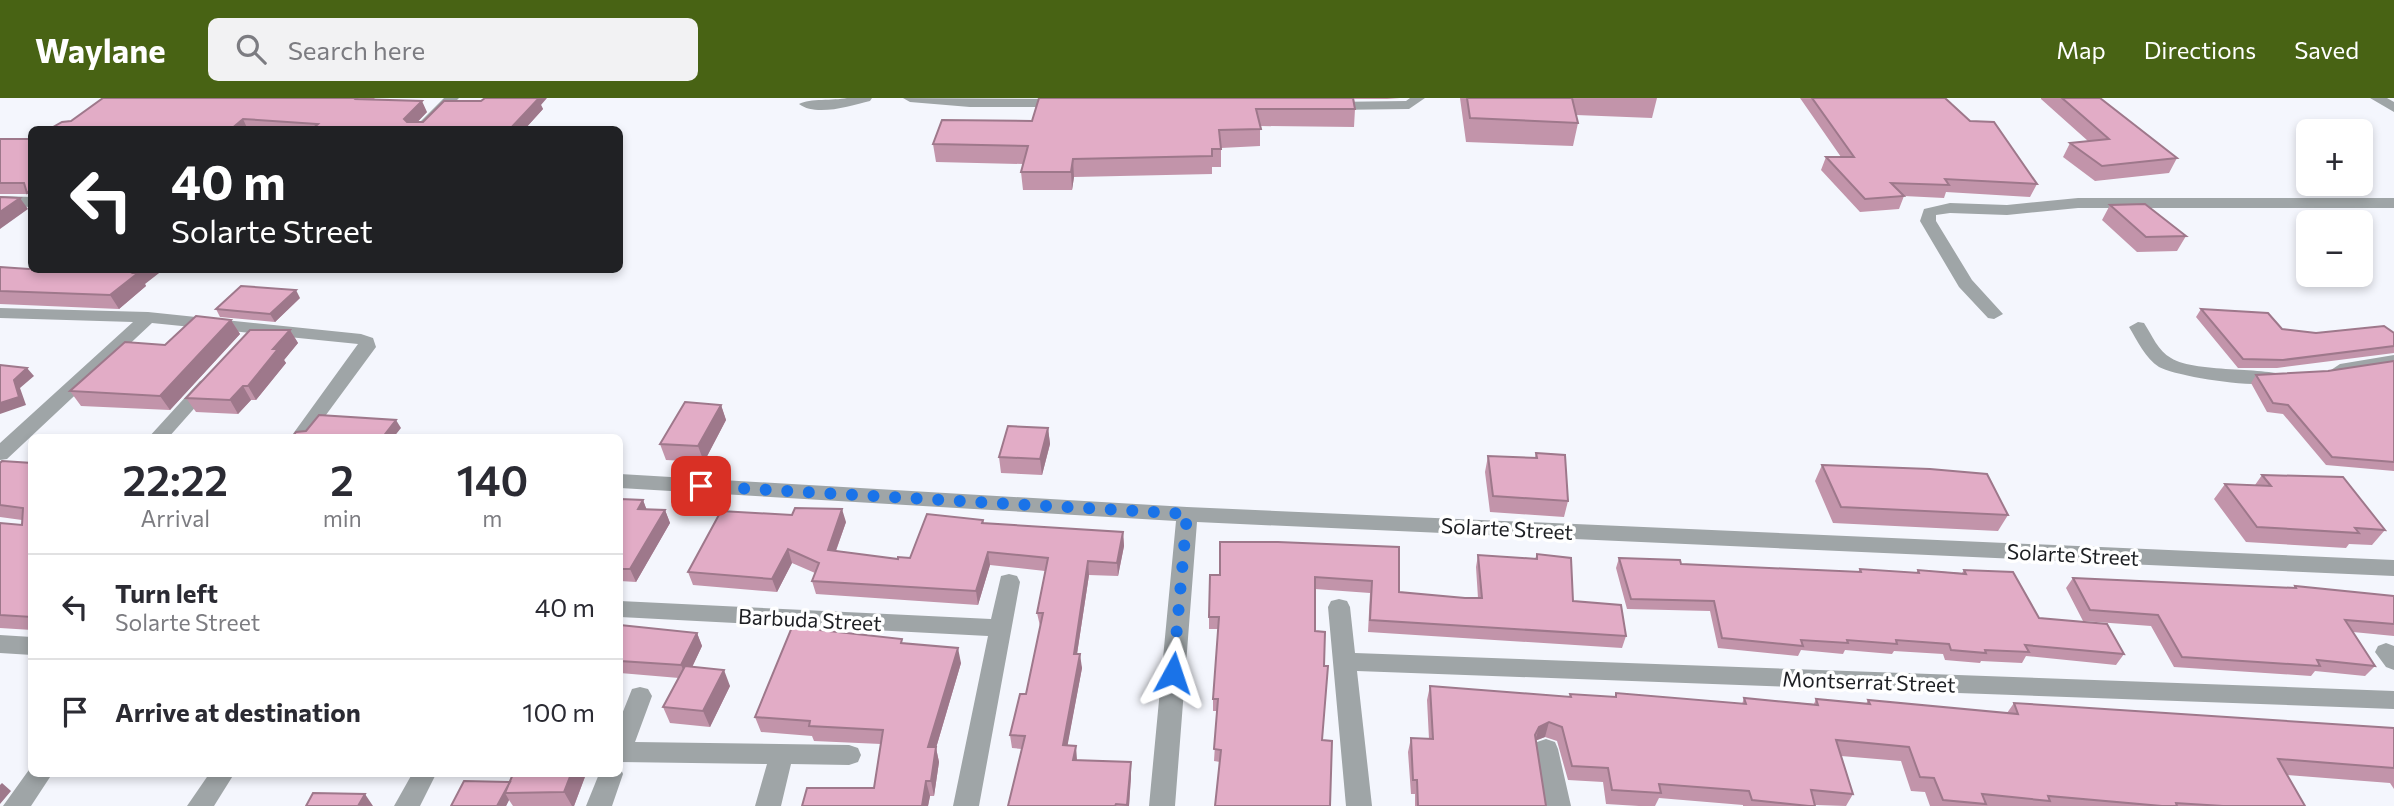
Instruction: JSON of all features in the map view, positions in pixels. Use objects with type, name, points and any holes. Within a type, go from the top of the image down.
[{"type":"street","points":[[423,126],[452,98]]},
{"type":"street","points":[[806,104],[834,105],[865,98]]},
{"type":"street","points":[[911,98],[970,103],[1076,103]]},
{"type":"street","points":[[1321,106],[1409,105],[1419,98]]},
{"type":"street","points":[[2377,98],[2394,108]]},
{"type":"street","points":[[0,201],[28,202]]},
{"type":"street","points":[[1994,314],[1965,283],[1928,221],[1929,212],[1950,208],[2007,210],[2078,203],[2394,203]]},
{"type":"street","points":[[0,313],[148,317],[361,339],[367,342],[367,347],[302,434]]},
{"type":"street","points":[[0,454],[148,317]]},
{"type":"street","points":[[2138,327],[2157,356],[2165,363],[2179,368],[2226,376],[2301,376]]},
{"type":"street","points":[[240,348],[259,328]]},
{"type":"street","points":[[2322,374],[2394,360]]},
{"type":"street","points":[[161,434],[222,368]]},
{"type":"street","name":"Solarte Street","points":[[623,481],[1187,514],[2394,568]]},
{"type":"street","points":[[1162,806],[1187,514]]},
{"type":"street","points":[[966,806],[1009,582]]},
{"type":"street","points":[[1339,607],[1359,806]]},
{"type":"street","name":"Barbuda Street","points":[[623,609],[1000,628]]},
{"type":"street","points":[[0,644],[28,646]]},
{"type":"street","name":"Montserrat Street","points":[[1344,662],[2394,700]]},
{"type":"street","points":[[623,743],[640,696]]},
{"type":"street","points":[[1546,750],[1558,806]]},
{"type":"street","points":[[623,751],[849,755]]},
{"type":"street","points":[[768,806],[782,754]]},
{"type":"street","points":[[16,806],[38,777]]},
{"type":"street","points":[[200,806],[220,777]]},
{"type":"street","points":[[407,806],[422,777]]},
{"type":"street","points":[[598,806],[610,777]]},
{"type":"building","points":[[103,98],[357,98],[422,101],[404,119],[407,122],[423,122],[444,101],[539,98],[513,126],[316,126],[318,124],[243,119],[235,126],[55,126],[71,121]]},
{"type":"building","points":[[1039,98],[1353,98],[1355,109],[1256,109],[1261,129],[1219,130],[1221,149],[1212,149],[1212,156],[1073,159],[1071,172],[1021,172],[1028,146],[933,144],[942,120],[1032,121]]},
{"type":"building","points":[[1467,98],[1572,98],[1578,123],[1470,118]]},
{"type":"building","points":[[1812,98],[1945,98],[1970,121],[1994,122],[2037,184],[1945,179],[1949,185],[1891,183],[1904,196],[1865,199],[1826,157],[1854,157]]},
{"type":"building","points":[[2062,98],[2100,98],[2177,158],[2102,166],[2070,143],[2109,139]]},
{"type":"building","points":[[0,139],[28,139],[28,192],[24,183],[0,183]]},
{"type":"building","points":[[0,197],[20,198],[0,212]]},
{"type":"building","points":[[2145,204],[2186,236],[2146,237],[2110,205]]},
{"type":"building","points":[[0,267],[28,269],[28,273],[138,273],[110,295],[0,291]]},
{"type":"building","points":[[241,286],[296,290],[270,314],[216,309]]},
{"type":"building","points":[[2201,309],[2268,313],[2282,329],[2316,333],[2384,326],[2394,333],[2394,346],[2283,360],[2243,359]]},
{"type":"building","points":[[196,316],[231,320],[160,396],[70,391],[125,342],[165,345]]},
{"type":"building","points":[[250,330],[290,330],[273,349],[278,349],[248,386],[243,386],[230,400],[186,398]]},
{"type":"building","points":[[2394,361],[2394,462],[2332,457],[2288,405],[2273,403],[2256,375],[2328,371]]},
{"type":"building","points":[[0,365],[27,368],[14,380],[19,397],[0,403]]},
{"type":"building","points":[[685,402],[721,405],[698,446],[660,444]]},
{"type":"building","points":[[319,415],[396,420],[385,434],[295,434],[306,431]]},
{"type":"building","points":[[1008,426],[1048,428],[1040,459],[999,457]]},
{"type":"building","points":[[1536,453],[1565,455],[1568,501],[1493,496],[1488,456],[1537,458]]},
{"type":"building","points":[[0,463],[28,463],[28,617],[0,615],[0,523],[22,525],[23,508],[0,505]]},
{"type":"building","points":[[1822,465],[1987,474],[2008,515],[1841,507]]},
{"type":"building","points":[[2262,475],[2343,477],[2385,530],[2355,528],[2359,533],[2257,527],[2225,484],[2271,486]]},
{"type":"building","points":[[623,499],[643,500],[638,509],[665,510],[630,569],[623,569]]},
{"type":"building","points":[[795,508],[842,509],[828,550],[898,559],[910,558],[927,514],[983,520],[982,523],[1123,532],[1117,563],[1088,561],[1074,654],[1080,654],[1063,745],[1076,746],[1073,760],[1131,762],[1127,805],[1008,806],[1025,736],[1010,735],[1020,694],[1026,694],[1043,613],[1037,613],[1048,558],[988,552],[976,591],[812,581],[819,563],[788,549],[772,579],[688,572],[721,511],[792,515]]},
{"type":"building","points":[[1220,542],[1399,547],[1399,592],[1465,598],[1482,598],[1478,555],[1537,559],[1537,554],[1571,558],[1573,601],[1621,605],[1626,636],[1370,620],[1372,581],[1315,577],[1315,631],[1325,632],[1324,666],[1328,666],[1322,740],[1332,741],[1330,806],[1215,806],[1221,750],[1214,749],[1218,699],[1213,699],[1219,617],[1209,617],[1210,575],[1220,575]]},
{"type":"building","points":[[1619,558],[1680,560],[1681,564],[1861,572],[1860,569],[1966,574],[1964,570],[2013,572],[2039,618],[2107,624],[2124,654],[2025,645],[2029,652],[1985,650],[1986,653],[1951,650],[1949,644],[1896,640],[1897,644],[1801,640],[1803,646],[1722,638],[1714,601],[1631,599]]},
{"type":"building","points":[[2073,578],[2296,588],[2295,586],[2394,596],[2394,624],[2345,620],[2375,666],[2317,660],[2320,666],[2182,657],[2158,615],[2090,610]]},
{"type":"building","points":[[623,625],[697,633],[681,665],[623,661]]},
{"type":"building","points":[[792,627],[902,639],[901,643],[958,648],[928,747],[936,747],[931,781],[926,781],[922,806],[802,806],[807,788],[874,788],[883,730],[809,726],[810,721],[755,717]]},
{"type":"building","points":[[685,666],[724,670],[703,711],[663,707]]},
{"type":"building","points":[[1430,686],[1571,697],[1570,694],[1616,697],[1616,693],[1746,704],[1744,698],[1818,705],[1816,699],[1870,704],[1868,700],[2018,714],[2014,703],[2394,728],[2394,768],[2278,759],[2305,806],[2176,803],[2177,806],[2162,806],[2048,796],[2050,801],[1982,794],[1986,804],[1943,800],[1934,778],[1920,777],[1909,747],[1836,740],[1853,794],[1811,790],[1815,806],[1809,806],[1752,800],[1749,791],[1659,784],[1661,793],[1612,790],[1608,768],[1572,766],[1562,727],[1549,722],[1539,727],[1535,735],[1546,806],[1418,806],[1417,780],[1413,780],[1411,738],[1433,739]]},
{"type":"building","points":[[512,777],[570,777],[564,792],[505,793]]},
{"type":"building","points":[[464,781],[510,782],[497,806],[451,806]]},
{"type":"building","points":[[313,793],[365,794],[358,806],[306,806]]},
{"type":"route","points":[[701,486],[1187,514],[1173,673]]}]
